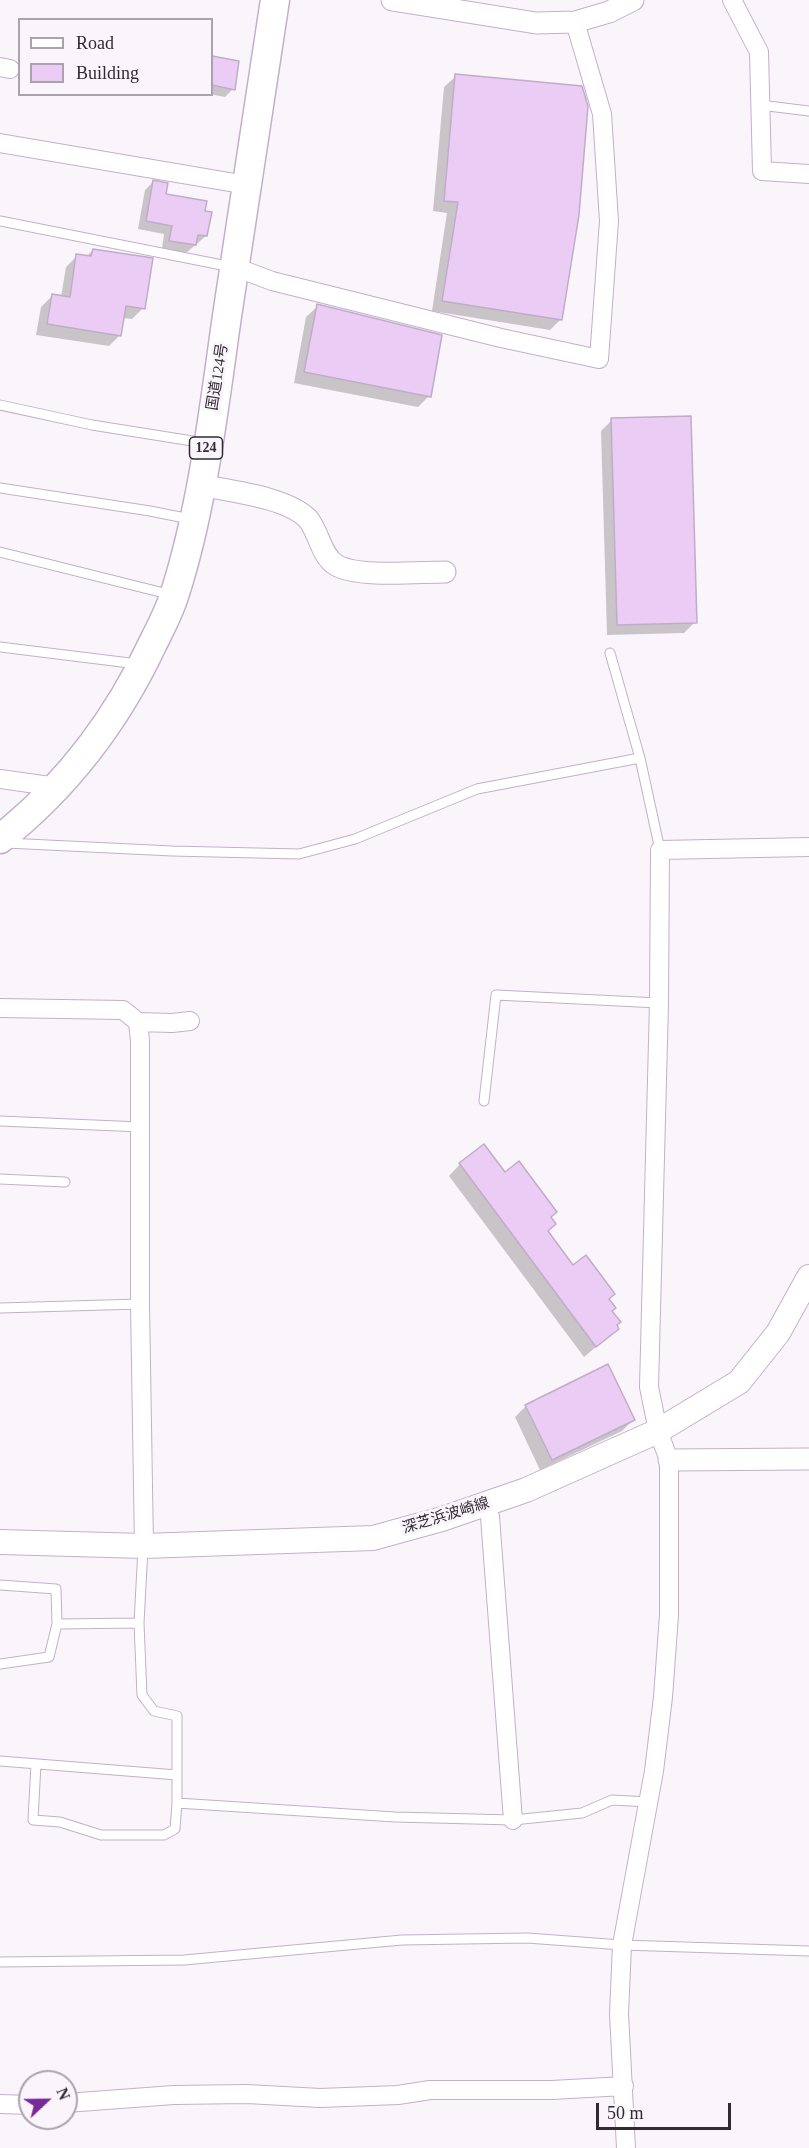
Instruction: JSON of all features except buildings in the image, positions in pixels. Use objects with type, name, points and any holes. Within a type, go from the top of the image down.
[{"type":"highway","name":"国道124号","points":[[0,841],[27,818],[89,751],[119,707],[143,664],[174,596],[194,520],[207,444],[275,0]]},
{"type":"main road","name":"深芝浜波崎線","points":[[0,1542],[144,1546],[373,1538],[442,1519],[526,1490],[658,1431],[740,1382],[778,1333],[809,1277]]},
{"type":"street","points":[[392,0],[536,23],[575,22],[609,12],[633,0]]},
{"type":"street","points":[[732,0],[759,52],[762,171],[809,174]]},
{"type":"street","points":[[235,267],[283,284],[501,338],[599,358],[609,221],[602,114],[575,22]]},
{"type":"street","points":[[0,143],[247,185]]},
{"type":"street","points":[[200,485],[280,502],[295,509],[308,519],[329,559],[337,566],[350,570],[379,573],[445,572]]},
{"type":"street","points":[[0,779],[57,787]]},
{"type":"street","points":[[626,2148],[619,2014],[622,1945],[648,1802],[663,1697],[669,1615],[669,1460],[658,1431],[649,1387],[660,850],[809,847]]},
{"type":"street","points":[[0,1008],[123,1010],[138,1022],[190,1021]]},
{"type":"street","points":[[138,1022],[141,1126],[140,1304],[144,1546]]},
{"type":"street","points":[[669,1460],[809,1459]]},
{"type":"street","points":[[486,1504],[490,1517],[513,1820]]},
{"type":"street","points":[[78,2102],[174,2095],[247,2094],[320,2098],[398,2095],[430,2090],[552,2090],[624,2086]]},
{"type":"street","points":[[0,2104],[18,2105]]},
{"type":"lane","points":[[760,105],[809,111]]},
{"type":"lane","points":[[0,221],[235,267]]},
{"type":"lane","points":[[0,405],[92,425],[207,444]]},
{"type":"lane","points":[[0,488],[194,520]]},
{"type":"lane","points":[[0,552],[174,596]]},
{"type":"lane","points":[[0,648],[143,664]]},
{"type":"lane","points":[[610,653],[640,758],[660,850]]},
{"type":"lane","points":[[0,841],[161,850],[299,854],[355,839],[477,789],[640,758]]},
{"type":"lane","points":[[484,1101],[496,995],[658,1003]]},
{"type":"lane","points":[[0,1121],[141,1126]]},
{"type":"lane","points":[[0,1179],[64,1182]]},
{"type":"lane","points":[[0,1308],[140,1304]]},
{"type":"lane","points":[[36,1764],[33,1820],[60,1822],[101,1835],[164,1835],[175,1829],[177,1716],[154,1711],[142,1695],[139,1623],[144,1546]]},
{"type":"lane","points":[[0,1585],[56,1589],[57,1624],[49,1657],[0,1664]]},
{"type":"lane","points":[[57,1624],[139,1623]]},
{"type":"lane","points":[[0,1761],[177,1774]]},
{"type":"lane","points":[[177,1803],[394,1817],[513,1820],[582,1814],[612,1800],[648,1802]]},
{"type":"lane","points":[[0,1962],[184,1960],[402,1940],[527,1938],[622,1945],[809,1951]]}]
